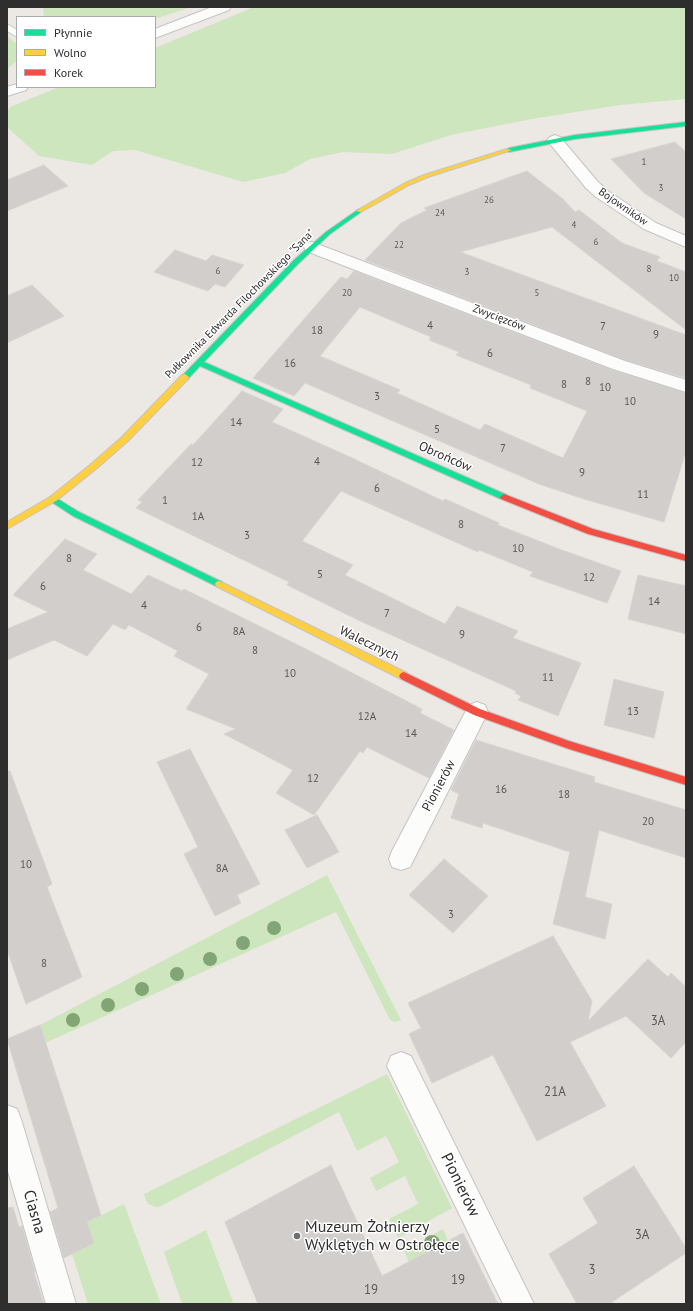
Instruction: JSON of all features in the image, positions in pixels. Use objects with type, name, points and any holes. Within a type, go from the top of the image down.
[{"type":"street","points":[[156,34],[224,7]]},
{"type":"street","points":[[7,92],[17,88]]},
{"type":"street","name":"Pułkownika Edwarda Filochowskiego \"Sana\"","points":[[7,526],[53,499],[88,472],[125,439],[282,276],[312,247],[341,223],[359,211],[413,182],[444,169],[496,152],[555,140],[649,127],[686,124]]},
{"type":"street","name":"Bojowników","points":[[555,140],[592,185],[602,194],[650,226],[686,242]]},
{"type":"street","name":"Zwycięzców","points":[[312,247],[619,364],[686,386]]},
{"type":"street","name":"Obrońców","points":[[199,363],[537,511],[591,532],[686,558]]},
{"type":"street","name":"Walecznych","points":[[53,499],[76,514],[477,712],[569,745],[686,781]]},
{"type":"street","name":"Pionierów","points":[[401,859],[477,712]]},
{"type":"street","name":"Pionierów","points":[[401,1066],[519,1304]]},
{"type":"street","name":"Ciasna","points":[[7,1120],[61,1304]]},
{"type":"lane","points":[[7,27],[16,33]]},
{"type":"green space","points":[[43,7],[191,7],[156,19],[156,16],[44,16]]},
{"type":"green space","points":[[254,7],[686,7],[686,99],[620,105],[532,119],[451,135],[392,154],[343,152],[310,159],[285,173],[243,182],[135,150],[113,151],[92,165],[39,156],[7,127],[7,112],[10,107],[57,88],[156,88],[156,48]]},
{"type":"green space","points":[[7,36],[16,43],[16,62],[7,69]]},
{"type":"green space","points":[[327,875],[401,1020],[395,1022],[390,1020],[336,912],[45,1043],[40,1025]]},
{"type":"green space","points":[[387,1074],[452,1208],[398,1238],[389,1219],[418,1204],[405,1176],[376,1191],[370,1178],[399,1162],[386,1136],[357,1151],[339,1112],[161,1206],[156,1207],[148,1204],[144,1194]]},
{"type":"green space","points":[[124,1204],[161,1304],[88,1304],[72,1254],[94,1243],[87,1222]]},
{"type":"green space","points":[[443,1229],[448,1241],[418,1257],[428,1304],[404,1251]]},
{"type":"green space","points":[[206,1230],[233,1302],[228,1304],[182,1304],[164,1252]]},
{"type":"building","points":[[675,142],[686,152],[686,219],[644,193],[611,159]]},
{"type":"building","points":[[44,165],[68,186],[7,211],[7,180]]},
{"type":"building","points":[[527,171],[563,199],[575,212],[579,210],[622,243],[660,257],[657,261],[686,272],[686,330],[552,227],[460,252],[686,335],[686,378],[625,360],[365,260],[401,223],[427,210],[424,208]]},
{"type":"building","points":[[175,250],[206,261],[212,255],[244,265],[225,287],[215,284],[208,291],[154,272]]},
{"type":"building","points":[[354,271],[612,370],[686,393],[686,451],[664,522],[584,499],[539,484],[305,383],[294,396],[253,378],[341,277],[347,279]],"holes":[[[360,307],[431,337],[429,340],[459,352],[456,355],[531,385],[530,388],[587,411],[563,458],[485,424],[480,430],[397,393],[400,390],[320,356]]]},
{"type":"building","points":[[32,285],[64,316],[7,343],[7,296]]},
{"type":"building","points":[[242,391],[283,409],[272,422],[443,501],[445,499],[499,523],[498,525],[621,571],[607,603],[530,576],[533,572],[479,550],[478,552],[341,491],[302,541],[353,565],[345,575],[445,624],[457,606],[518,631],[513,638],[581,663],[558,716],[518,700],[521,696],[515,693],[516,691],[358,620],[287,585],[289,582],[136,508],[142,502],[138,500],[191,444],[193,445]]},
{"type":"building","points":[[65,539],[97,554],[83,570],[131,594],[148,575],[182,591],[184,589],[306,649],[422,709],[420,713],[454,730],[429,778],[367,747],[363,753],[360,751],[314,815],[276,793],[293,770],[224,734],[236,729],[186,709],[209,674],[174,656],[178,651],[129,625],[125,630],[113,624],[87,656],[54,640],[7,660],[7,629],[48,612],[13,595]]},
{"type":"building","points":[[638,575],[686,586],[686,634],[628,619]]},
{"type":"building","points":[[614,679],[664,692],[654,738],[604,725]]},
{"type":"building","points":[[476,740],[595,777],[594,782],[686,810],[686,858],[599,830],[585,897],[612,904],[605,939],[553,924],[570,852],[483,823],[482,828],[451,818],[459,794],[451,790]]},
{"type":"building","points":[[190,749],[260,884],[237,895],[241,903],[215,916],[184,854],[198,847],[157,762]]},
{"type":"building","points":[[7,771],[10,771],[52,884],[47,887],[82,977],[26,1004],[7,950]]},
{"type":"building","points":[[317,815],[339,852],[307,868],[285,830]]},
{"type":"building","points":[[444,859],[488,896],[453,933],[409,895]]},
{"type":"building","points":[[553,936],[592,1001],[588,1021],[648,959],[668,977],[671,973],[686,987],[686,1042],[671,1058],[626,1016],[570,1042],[606,1106],[537,1141],[493,1055],[432,1083],[409,1034],[421,1028],[408,1003]]},
{"type":"building","points":[[40,1025],[101,1215],[87,1222],[94,1243],[64,1258],[50,1212],[58,1208],[7,1039]]},
{"type":"building","points":[[331,1165],[382,1276],[463,1233],[498,1304],[258,1304],[225,1222]]},
{"type":"building","points":[[634,1166],[686,1248],[686,1253],[609,1304],[577,1304],[549,1254],[598,1223],[583,1198]]},
{"type":"building","points":[[13,1207],[19,1227],[22,1226],[35,1272],[34,1273],[44,1304],[7,1304],[7,1208]]},
{"type":"traffic: fast","points":[[509,150],[575,137],[686,124]]},
{"type":"traffic: fast","points":[[185,377],[296,262],[328,233],[359,211]]},
{"type":"traffic: fast","points":[[199,363],[504,497]]},
{"type":"traffic: fast","points":[[53,499],[76,514],[219,584]]},
{"type":"traffic: slow","points":[[359,211],[407,184],[426,176],[509,150]]},
{"type":"traffic: slow","points":[[7,526],[53,499],[93,467],[125,439],[185,377]]},
{"type":"traffic: slow","points":[[219,584],[404,676]]},
{"type":"traffic: jam","points":[[504,497],[591,532],[686,558]]},
{"type":"traffic: jam","points":[[404,676],[477,712],[569,745],[686,781]]},
{"type":"place","name":"Muzeum Żołnierzy Wyklętych w Ostrołęce","points":[[297,1236]]}]
